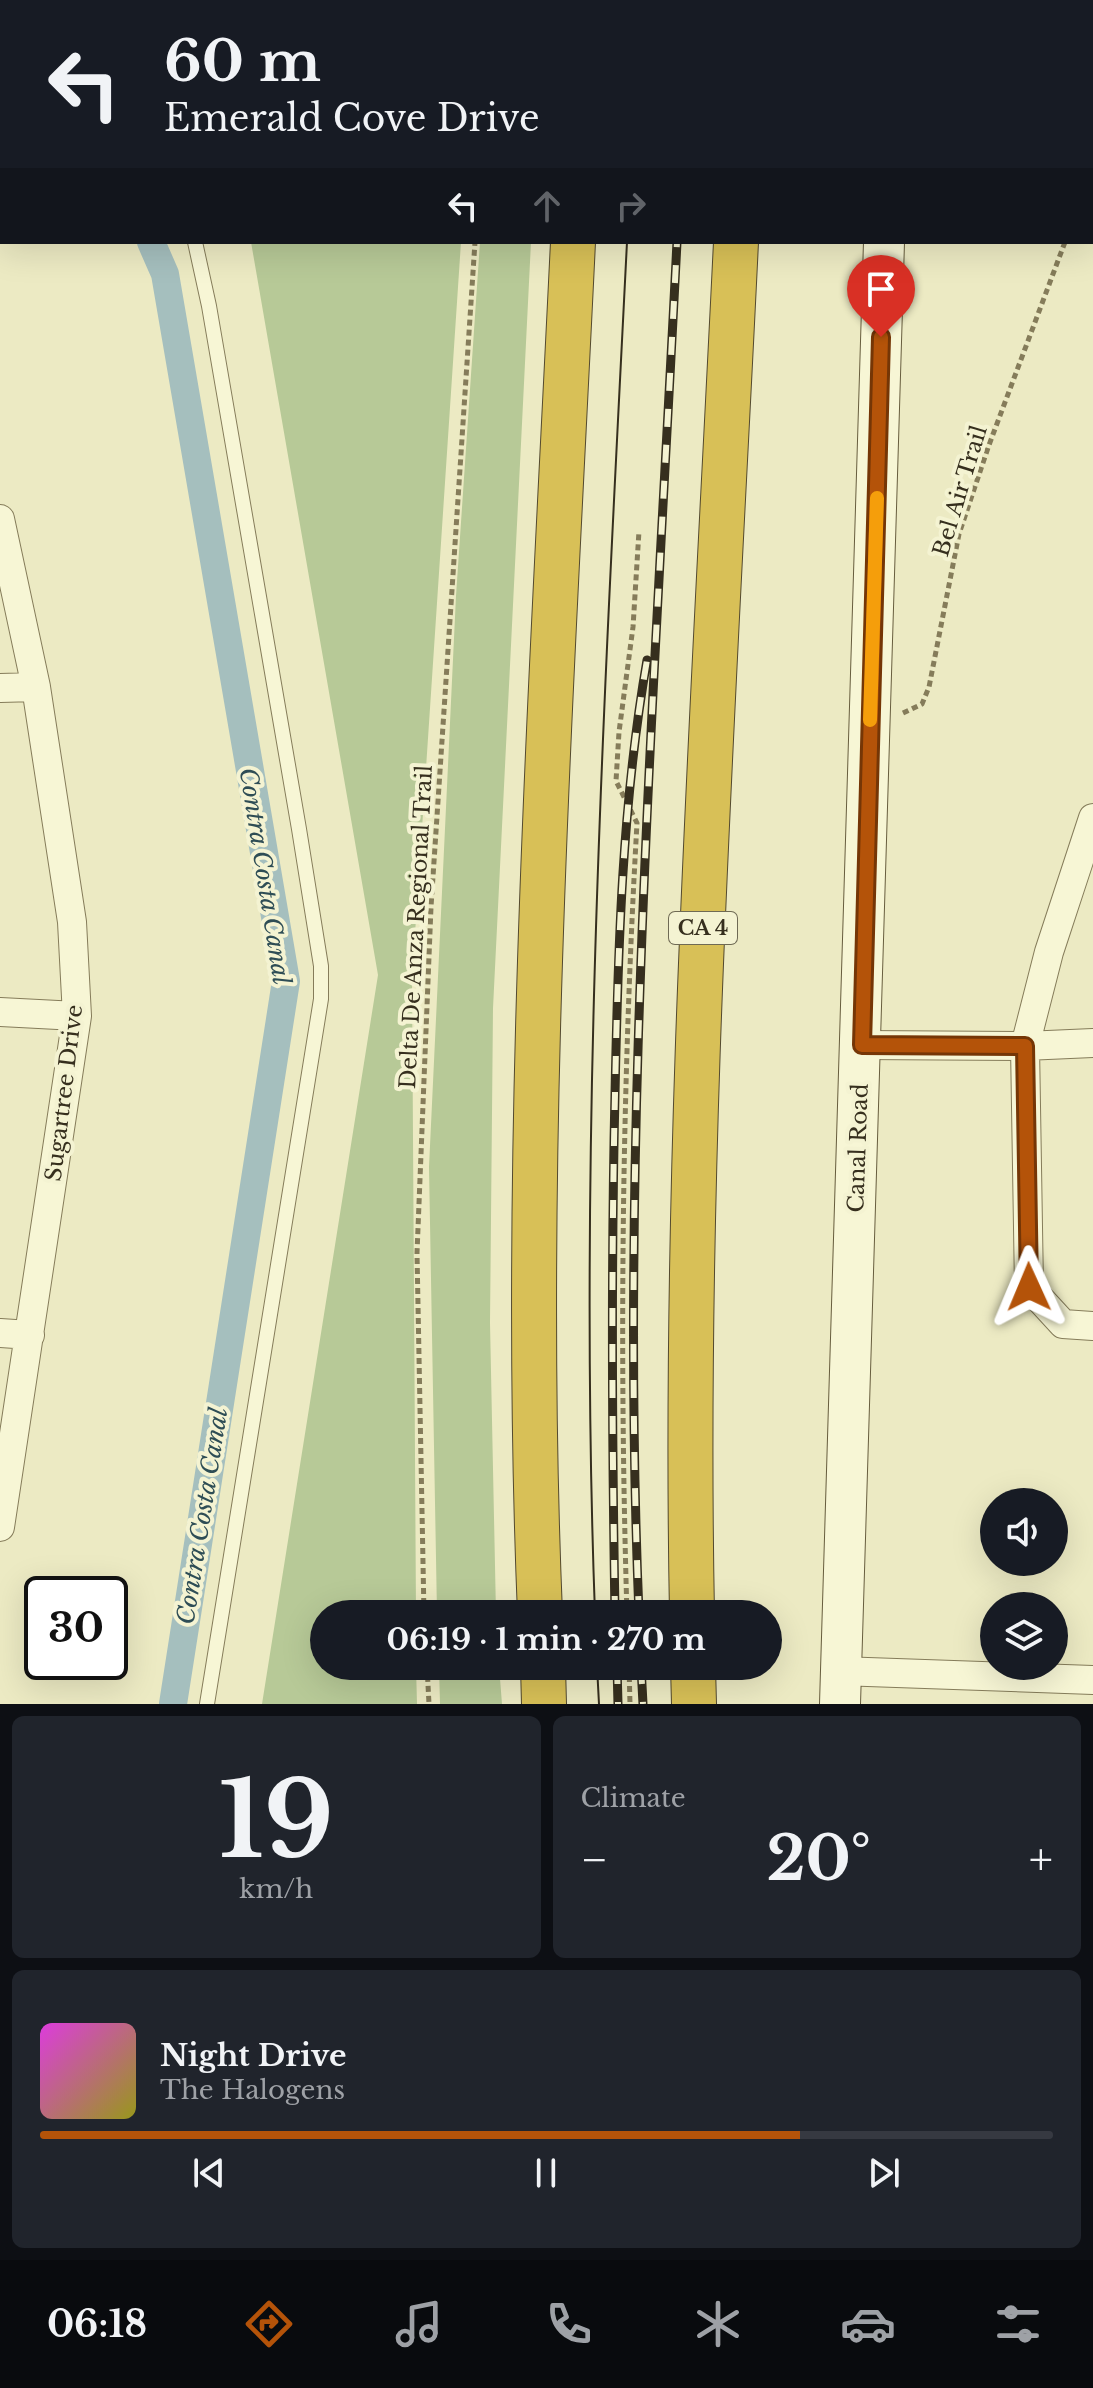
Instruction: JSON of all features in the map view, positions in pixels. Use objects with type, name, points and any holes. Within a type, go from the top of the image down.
[{"type":"highway","points":[[540,1600],[532,1269],[536,1045],[573,244]]},
{"type":"highway","name":"CA 4","points":[[692,1600],[690,1270],[696,1066],[736,244]]},
{"type":"highway","points":[[543,1680],[544,1704]]},
{"type":"highway","points":[[693,1680],[694,1704]]},
{"type":"street","name":"Canal Road","points":[[840,1687],[862,1045],[884,244]]},
{"type":"street","name":"Sugartree Drive","points":[[0,519],[36,687],[72,922],[77,1016],[0,1527]]},
{"type":"street","points":[[0,688],[36,687]]},
{"type":"street","points":[[1093,818],[1049,952],[1025,1046],[1029,1287],[1063,1324],[1093,1326]]},
{"type":"street","points":[[0,1012],[77,1016]]},
{"type":"street","points":[[862,1045],[1025,1046],[1093,1043]]},
{"type":"street","points":[[0,1333],[30,1335]]},
{"type":"street","points":[[840,1687],[1093,1680]]},
{"type":"lane","points":[[195,244],[207,295],[321,966],[321,999],[207,1704]]},
{"type":"path","name":"Delta De Anza Regional Trail","points":[[424,1600],[417,1253],[419,1180],[431,907],[475,244]]},
{"type":"path","name":"Bel Air Trail","points":[[870,717],[908,713],[922,704],[929,687],[959,534],[1064,244]]},
{"type":"path","points":[[627,1600],[621,1393],[621,1218],[628,982],[637,823],[616,781],[633,627],[639,531]]},
{"type":"path","points":[[428,1680],[429,1704]]},
{"type":"path","points":[[629,1680],[630,1704]]},
{"type":"green space","points":[[251,244],[461,244],[412,979],[416,1600],[310,1600],[310,1680],[416,1680],[417,1704],[262,1704],[378,975]]},
{"type":"green space","points":[[480,244],[531,244],[493,1008],[490,1323],[496,1600],[437,1600],[429,1167],[456,596]]},
{"type":"green space","points":[[439,1680],[500,1680],[502,1704],[440,1704]]},
{"type":"waterway","name":"Contra Costa Canal","points":[[152,244],[165,274],[286,981],[173,1704]]},
{"type":"tram line","points":[[595,1600],[590,1271],[596,928],[627,244]]},
{"type":"tram line","points":[[598,1680],[599,1704]]},
{"type":"railway","points":[[639,1600],[634,1442],[637,1099],[650,756],[677,244]]},
{"type":"railway","points":[[615,1600],[612,1289],[618,985],[627,822],[647,660]]},
{"type":"railway","points":[[617,1680],[618,1704]]},
{"type":"railway","points":[[642,1680],[643,1704]]},
{"type":"slow traffic","points":[[870,720],[877,498]]},
{"type":"route","points":[[881,337],[862,1045],[1025,1046],[1029,1287]]}]
